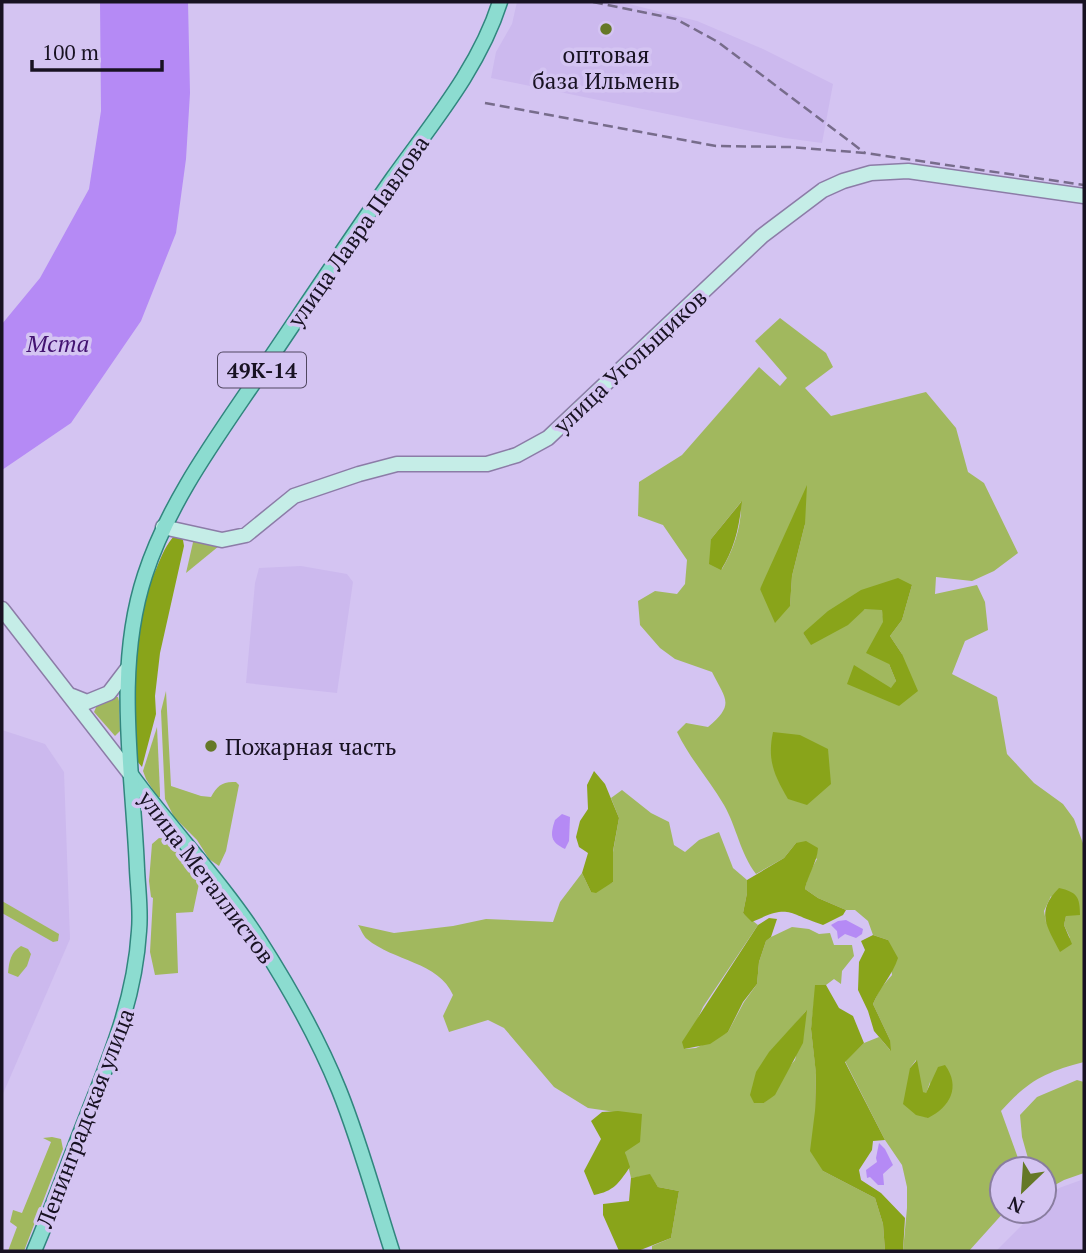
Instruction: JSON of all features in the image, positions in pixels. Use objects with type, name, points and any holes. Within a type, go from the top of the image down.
[{"type":"main road","name":"улица Лавра Павлова","points":[[131,775],[128,668],[130,640],[144,577],[163,527],[232,414],[365,218],[456,91],[484,45],[500,2]]},
{"type":"main road","name":"Ленинградская улица","points":[[34,1251],[128,1006],[136,967],[140,928],[136,822],[131,775]]},
{"type":"main road","name":"улица Металлистов","points":[[131,775],[164,820],[219,884],[258,938],[290,991],[340,1090],[392,1251]]},
{"type":"street","name":"улица Угольщиков","points":[[163,527],[222,540],[246,535],[294,496],[359,474],[397,464],[486,464],[517,455],[548,438],[762,236],[824,190],[843,181],[871,173],[908,171],[1084,196]]},
{"type":"street","points":[[2,609],[131,775]]},
{"type":"street","points":[[68,694],[87,702],[98,698],[109,693],[128,668]]},
{"type":"shaded area","points":[[517,2],[621,2],[697,21],[763,49],[833,84],[822,143],[785,138],[491,78],[496,52],[512,24]]},
{"type":"shaded area","points":[[301,566],[347,574],[353,582],[337,693],[246,683],[255,583],[259,568]]},
{"type":"shaded area","points":[[2,730],[45,744],[64,772],[70,939],[2,1096]]},
{"type":"shaded area","points":[[1084,1179],[1084,1251],[996,1251],[1022,1225],[1058,1225],[1059,1188]]},
{"type":"green space","points":[[780,318],[826,353],[833,367],[805,388],[831,416],[926,392],[956,428],[968,472],[984,483],[1018,553],[994,571],[972,581],[936,577],[935,594],[977,585],[985,602],[988,630],[965,641],[952,674],[997,697],[1007,754],[1034,783],[1063,804],[1074,819],[1084,846],[1084,1062],[1038,1079],[1001,1111],[1017,1155],[988,1155],[988,1225],[992,1225],[969,1251],[903,1251],[907,1187],[902,1165],[885,1140],[845,1061],[864,1043],[879,1037],[890,1050],[890,1040],[873,1004],[880,989],[892,975],[888,940],[873,935],[868,921],[855,910],[846,910],[805,889],[808,875],[817,859],[796,843],[784,858],[756,874],[746,858],[724,805],[677,732],[686,723],[708,727],[725,707],[721,689],[712,672],[675,659],[660,648],[640,625],[638,601],[655,591],[677,594],[685,584],[687,560],[663,525],[638,516],[639,482],[682,455],[759,367],[780,386],[787,378],[755,341]],"holes":[[[741,502],[736,537],[722,569],[711,539]],[[805,524],[792,576],[790,606],[760,589]],[[912,585],[902,620],[890,636],[902,654],[899,706],[892,689],[896,681],[889,664],[882,609],[865,609],[811,644],[803,633]],[[1051,896],[1066,916],[1064,925],[1070,938],[1046,922],[1044,911]],[[916,1060],[922,1092],[926,1094],[930,1082],[927,1118],[910,1068]]]},
{"type":"green space","points":[[807,485],[805,524],[792,576],[790,606],[775,623],[760,589]]},
{"type":"green space","points":[[742,501],[736,537],[721,570],[709,564],[711,539]]},
{"type":"green space","points":[[176,534],[183,540],[184,546],[160,653],[155,696],[156,714],[142,767],[137,761],[136,641],[144,598],[165,550]]},
{"type":"green space","points":[[194,538],[219,546],[186,573]]},
{"type":"green space","points":[[898,578],[912,585],[902,620],[890,636],[902,654],[918,691],[899,706],[847,684],[854,665],[891,688],[896,681],[889,664],[866,653],[883,622],[882,610],[865,609],[848,625],[811,645],[803,633],[828,611],[861,590]]},
{"type":"green space","points":[[166,691],[171,786],[211,797],[224,783],[236,782],[239,785],[226,851],[219,866],[209,859],[197,840],[174,817],[165,799],[161,711]]},
{"type":"green space","points":[[118,697],[119,701],[120,731],[115,736],[94,712],[97,705]]},
{"type":"green space","points":[[157,727],[160,792],[158,798],[143,771]]},
{"type":"green space","points":[[773,732],[800,735],[828,749],[831,784],[807,805],[788,799],[779,782],[771,759]]},
{"type":"green space","points":[[594,771],[605,784],[619,818],[613,851],[613,882],[596,893],[591,892],[582,873],[588,853],[579,847],[576,837],[580,821],[588,809],[587,785]]},
{"type":"green space","points":[[622,790],[651,813],[669,822],[674,845],[685,852],[699,840],[719,832],[733,868],[747,880],[743,913],[758,925],[703,1007],[684,1049],[696,1048],[728,1032],[757,984],[759,962],[766,941],[771,937],[792,927],[809,929],[819,934],[830,933],[834,945],[852,945],[854,956],[842,971],[841,984],[834,979],[826,985],[816,985],[811,1029],[816,1073],[815,1111],[823,1171],[875,1198],[883,1224],[885,1251],[652,1251],[652,1246],[671,1238],[679,1191],[658,1187],[650,1175],[631,1178],[625,1152],[629,1114],[588,1108],[554,1087],[504,1028],[488,1020],[449,1032],[443,1016],[453,995],[446,984],[437,975],[366,938],[358,925],[394,933],[486,919],[553,922],[560,902],[582,873],[591,892],[613,882],[613,852],[619,818],[611,798]],"holes":[[[806,1011],[795,1060],[774,1094],[764,1103],[789,1031]]]},
{"type":"green space","points":[[159,838],[167,839],[200,879],[193,912],[176,913],[178,973],[155,975],[150,952],[153,898],[149,881],[152,844]]},
{"type":"green space","points":[[806,841],[818,848],[805,889],[846,910],[843,915],[823,925],[788,912],[774,913],[752,922],[743,913],[747,880],[784,858],[796,843]]},
{"type":"green space","points":[[1059,888],[1076,896],[1080,915],[1066,916],[1064,925],[1072,944],[1060,952],[1048,927],[1045,912],[1047,904]]},
{"type":"green space","points":[[2,901],[59,934],[58,941],[53,942],[2,913]]},
{"type":"green space","points":[[769,918],[777,919],[759,962],[757,984],[743,1002],[728,1032],[710,1044],[684,1049],[682,1042],[758,925]]},
{"type":"green space","points":[[873,935],[888,940],[898,958],[873,1004],[890,1040],[891,1051],[874,1031],[858,990],[859,962],[865,950],[861,941]]},
{"type":"green space","points":[[21,946],[31,954],[27,966],[18,977],[8,973],[11,957]]},
{"type":"green space","points":[[815,985],[826,985],[839,1008],[853,1016],[864,1043],[845,1062],[885,1140],[873,1141],[872,1150],[859,1170],[861,1180],[881,1193],[905,1218],[903,1251],[885,1251],[883,1224],[875,1198],[823,1171],[810,1151],[815,1111],[816,1074],[811,1029]]},
{"type":"green space","points":[[807,1010],[803,1043],[775,1095],[764,1103],[754,1103],[750,1095],[756,1072],[769,1052]]},
{"type":"green space","points":[[917,1060],[923,1092],[926,1093],[938,1067],[945,1065],[952,1081],[951,1096],[942,1108],[928,1118],[916,1115],[903,1104],[910,1068]]},
{"type":"green space","points":[[1077,1080],[1084,1082],[1084,1173],[1058,1183],[1058,1155],[1027,1155],[1020,1115],[1037,1097]]},
{"type":"green space","points":[[602,1112],[642,1114],[640,1142],[625,1152],[630,1167],[619,1182],[611,1189],[594,1195],[584,1171],[601,1139],[591,1121]]},
{"type":"green space","points":[[43,1138],[61,1139],[63,1149],[24,1251],[8,1251],[17,1227],[10,1222],[13,1210],[22,1213],[51,1142]]},
{"type":"green space","points":[[650,1174],[658,1187],[679,1191],[671,1238],[638,1251],[619,1251],[603,1215],[603,1204],[629,1201],[631,1178]]},
{"type":"water","name":"Мста","points":[[100,2],[188,2],[190,93],[186,159],[176,233],[141,321],[71,423],[2,470],[2,324],[40,278],[89,189],[101,111]]},
{"type":"water","points":[[562,814],[570,817],[569,841],[565,849],[556,844],[552,834],[555,820]]},
{"type":"water","points":[[846,920],[863,929],[862,934],[856,938],[845,934],[838,939],[837,931],[831,925]]},
{"type":"water","points":[[879,1143],[893,1165],[883,1174],[884,1185],[878,1185],[870,1177],[867,1178],[866,1170],[877,1162]]},
{"type":"railway","points":[[593,2],[676,19],[718,42],[865,153]]},
{"type":"railway","points":[[485,103],[716,146],[790,147],[865,153],[1084,185]]},
{"type":"place","name":"оптовая база Ильмень","points":[[606,29]]},
{"type":"place","name":"Пожарная часть","points":[[211,746]]}]
